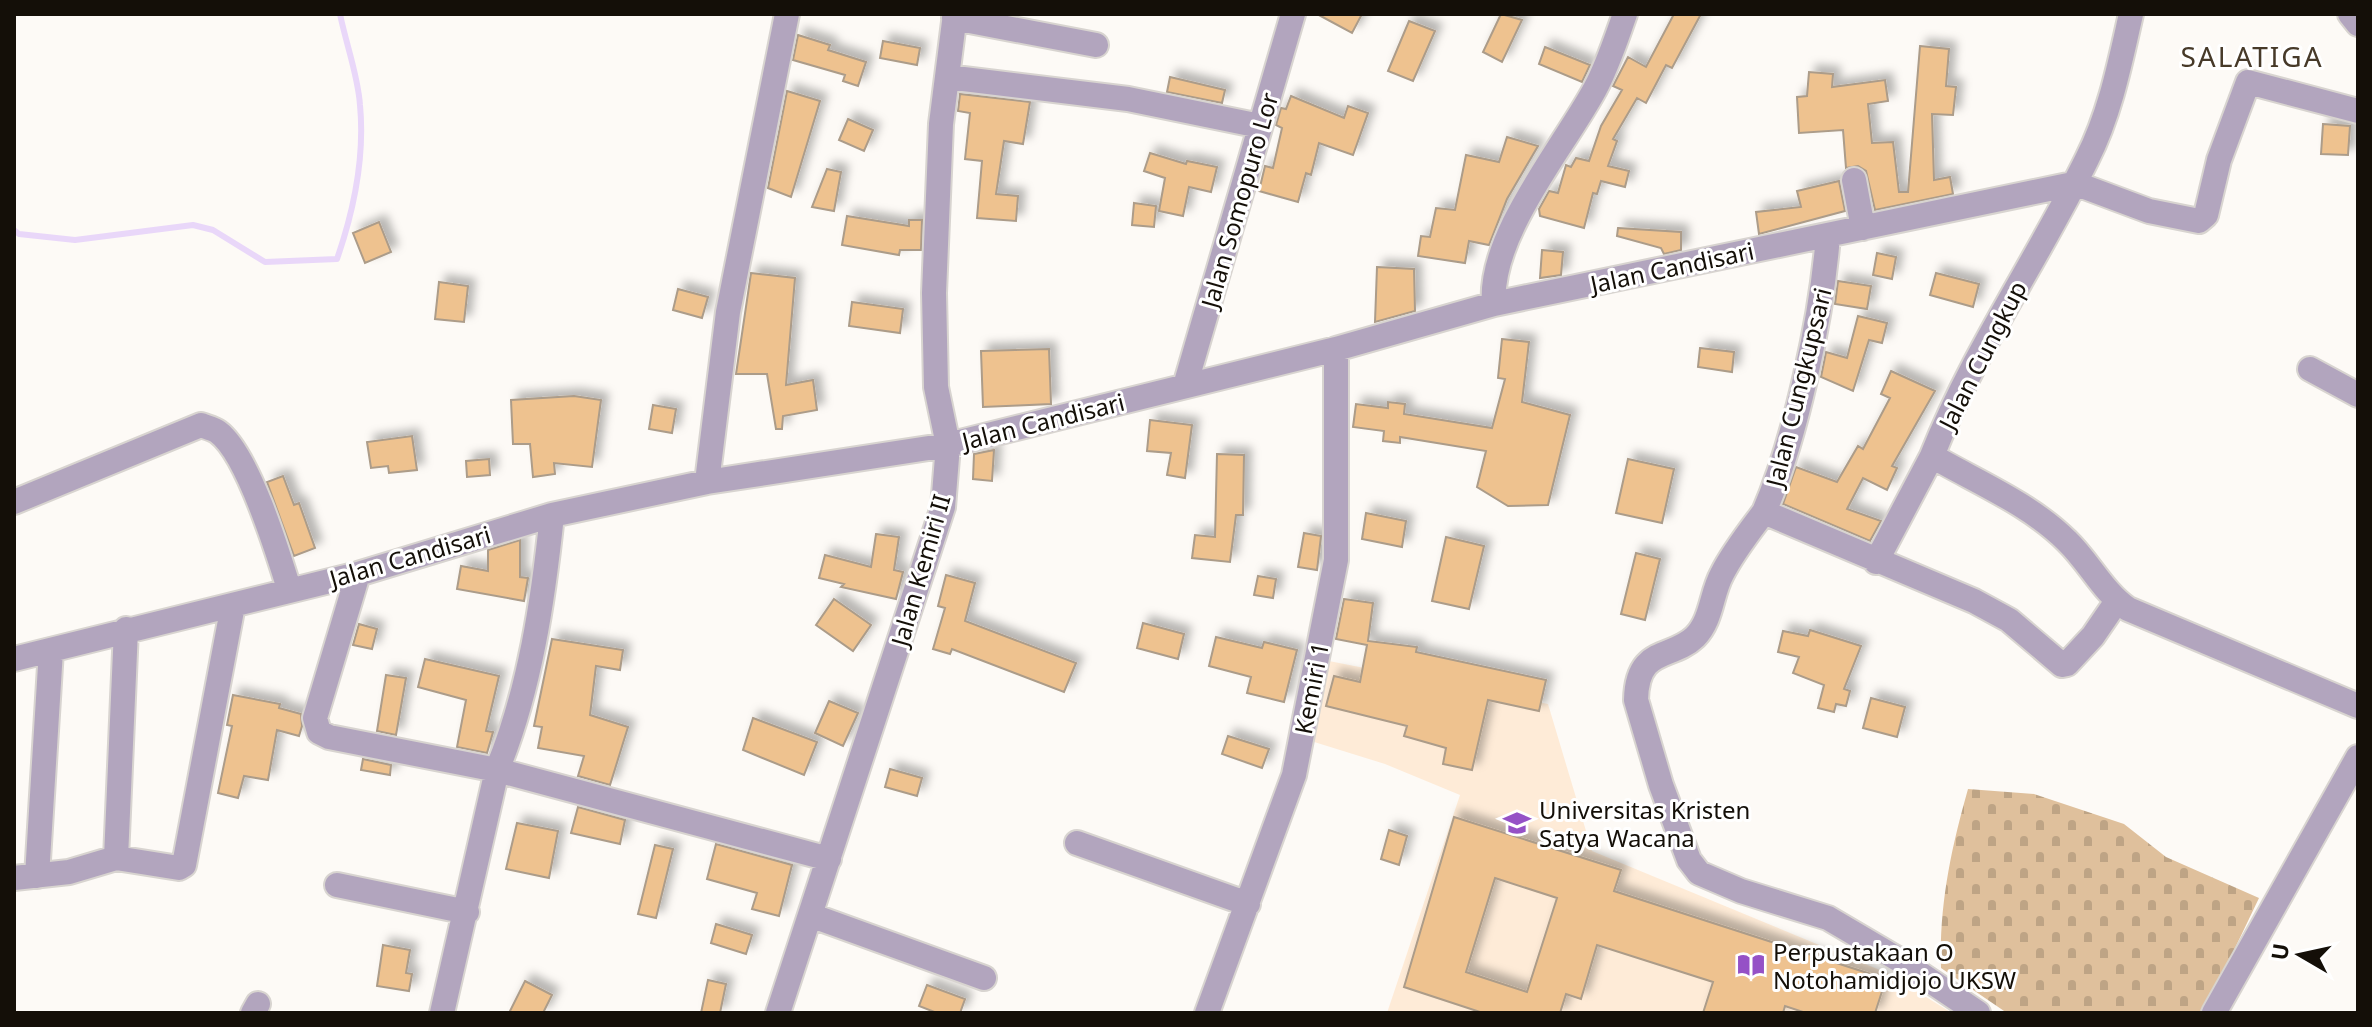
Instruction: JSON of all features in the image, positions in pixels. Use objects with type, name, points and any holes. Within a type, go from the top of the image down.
[{"type":"street","points":[[707,482],[728,312],[787,14]]},
{"type":"street","name":"Jalan Somopuro Lor","points":[[1185,386],[1293,14]]},
{"type":"street","points":[[1494,304],[1492,288],[1501,256],[1525,205],[1596,88],[1625,14]]},
{"type":"street","name":"Jalan Cungkup","points":[[2131,14],[2114,89],[2088,157],[1951,407],[1932,456],[2043,520],[2068,542],[2117,601],[2358,706]]},
{"type":"street","points":[[2350,14],[2358,24]]},
{"type":"street","points":[[955,16],[1096,45]]},
{"type":"street","name":"Jalan Kemiri II","points":[[778,1013],[943,507],[948,445],[936,387],[934,293],[941,124],[955,16]]},
{"type":"street","points":[[947,77],[1128,99],[1260,126]]},
{"type":"street","points":[[2074,184],[2149,211],[2199,221],[2206,215],[2219,160],[2248,82],[2358,111]]},
{"type":"street","points":[[1854,180],[1863,228]]},
{"type":"street","name":"Jalan Candisari","points":[[14,659],[358,574],[552,515],[707,482],[948,445],[1336,349],[1494,304],[2074,184]]},
{"type":"street","name":"Jalan Cungkupsari","points":[[1828,235],[1824,289],[1796,407],[1764,512],[1993,611],[2062,665],[2067,664],[2093,636],[2117,601]]},
{"type":"street","name":"Kemiri 1","points":[[1207,1013],[1294,775],[1336,560],[1336,349]]},
{"type":"street","points":[[2310,369],[2358,395]]},
{"type":"street","points":[[14,502],[201,425],[219,432],[235,454],[271,530],[289,589]]},
{"type":"street","points":[[1876,562],[1932,456]]},
{"type":"street","points":[[1764,512],[1721,576],[1708,619],[1696,636],[1656,656],[1641,674],[1636,686],[1636,700],[1650,749],[1689,860],[1699,873],[1741,891],[1828,918],[1901,961],[1978,1013]]},
{"type":"street","points":[[442,1013],[497,770],[508,744],[543,603],[552,515]]},
{"type":"street","points":[[358,574],[315,718],[319,732],[329,737],[497,770],[829,859]]},
{"type":"street","points":[[51,650],[25,877],[69,872],[116,858],[179,868],[184,865],[233,605]]},
{"type":"street","points":[[116,858],[126,629]]},
{"type":"street","points":[[2214,1013],[2358,757]]},
{"type":"street","points":[[1077,843],[1248,904]]},
{"type":"street","points":[[337,885],[467,912]]},
{"type":"street","points":[[810,915],[984,978]]},
{"type":"shaded area","name":"Universitas Kristen Satya Wacana","points":[[1329,661],[1548,704],[1592,851],[1887,973],[1952,1013],[1387,1013],[1460,795],[1385,764],[1311,741]]},
{"type":"green space","points":[[1968,789],[2034,794],[2124,824],[2166,857],[2259,898],[2204,1013],[2007,1013],[1941,968],[1947,877]]},
{"type":"building","points":[[1317,14],[1362,14],[1352,33]]},
{"type":"building","points":[[1501,14],[1522,20],[1502,62],[1483,52]]},
{"type":"building","points":[[1674,14],[1701,14],[1672,68],[1666,65],[1646,103],[1637,98],[1613,139],[1617,141],[1608,166],[1629,171],[1625,187],[1601,181],[1597,194],[1593,193],[1584,228],[1540,216],[1539,209],[1549,191],[1558,193],[1566,165],[1571,167],[1576,158],[1589,161],[1601,126],[1622,90],[1613,86],[1628,57],[1646,67]]},
{"type":"building","points":[[1409,21],[1435,31],[1413,81],[1388,71]]},
{"type":"building","points":[[798,35],[830,45],[828,50],[866,62],[858,86],[843,81],[845,75],[793,60]]},
{"type":"building","points":[[883,41],[920,48],[917,65],[880,58]]},
{"type":"building","points":[[1920,46],[1949,49],[1946,86],[1956,87],[1953,115],[1932,114],[1934,180],[1950,177],[1953,194],[1875,210],[1866,171],[1858,166],[1846,168],[1843,130],[1799,133],[1797,97],[1807,96],[1809,72],[1833,74],[1832,87],[1885,80],[1888,101],[1868,104],[1872,143],[1893,142],[1899,192],[1908,192]]},
{"type":"building","points":[[1545,47],[1590,65],[1582,82],[1539,64]]},
{"type":"building","points":[[1170,77],[1225,90],[1222,103],[1167,92]]},
{"type":"building","points":[[787,91],[820,101],[791,197],[768,188]]},
{"type":"building","points":[[960,94],[1030,102],[1023,144],[1004,141],[996,194],[1018,196],[1016,221],[977,218],[982,161],[965,159],[970,113],[958,111]]},
{"type":"building","points":[[1291,96],[1344,118],[1348,106],[1368,113],[1353,155],[1319,143],[1311,175],[1306,173],[1298,202],[1259,191],[1265,166],[1273,168],[1282,128],[1276,125],[1281,108],[1286,109]]},
{"type":"building","points":[[848,119],[873,130],[864,151],[839,140]]},
{"type":"building","points":[[2323,124],[2350,126],[2348,155],[2321,154]]},
{"type":"building","points":[[1507,137],[1538,146],[1507,199],[1489,245],[1469,241],[1465,263],[1418,256],[1421,236],[1430,237],[1436,208],[1455,210],[1466,155],[1499,162]]},
{"type":"building","points":[[1150,153],[1186,164],[1187,161],[1217,167],[1211,192],[1189,187],[1183,216],[1159,211],[1165,178],[1144,171]]},
{"type":"building","points":[[827,169],[841,172],[834,211],[812,207]]},
{"type":"building","points":[[1839,181],[1845,211],[1759,234],[1756,212],[1801,207],[1797,191]]},
{"type":"building","points":[[1134,203],[1156,206],[1154,227],[1132,225]]},
{"type":"building","points":[[847,216],[909,226],[909,220],[922,220],[921,250],[900,250],[899,255],[842,245]]},
{"type":"building","points":[[379,222],[391,252],[365,263],[353,233]]},
{"type":"building","points":[[1618,228],[1681,232],[1681,250],[1664,254],[1661,248],[1617,236]]},
{"type":"building","points":[[1542,250],[1563,252],[1561,275],[1540,278]]},
{"type":"building","points":[[1877,253],[1896,257],[1892,279],[1873,275]]},
{"type":"building","points":[[1377,267],[1414,269],[1415,311],[1375,322]]},
{"type":"building","points":[[751,273],[795,278],[786,385],[813,380],[817,410],[783,416],[782,429],[776,429],[767,374],[736,374]]},
{"type":"building","points":[[1936,273],[1979,284],[1973,307],[1930,295]]},
{"type":"building","points":[[1838,281],[1871,286],[1867,309],[1835,304]]},
{"type":"building","points":[[439,282],[468,286],[464,322],[435,319]]},
{"type":"building","points":[[678,289],[708,297],[702,318],[673,310]]},
{"type":"building","points":[[852,302],[903,309],[900,333],[849,326]]},
{"type":"building","points":[[1858,316],[1887,323],[1882,343],[1869,340],[1853,391],[1821,377],[1826,352],[1847,358]]},
{"type":"building","points":[[1502,339],[1529,342],[1522,402],[1570,415],[1548,505],[1508,506],[1477,487],[1486,451],[1400,437],[1400,443],[1383,441],[1384,431],[1353,427],[1356,404],[1388,408],[1388,402],[1405,404],[1404,414],[1492,428],[1505,379],[1498,378]]},
{"type":"building","points":[[1700,348],[1734,352],[1732,372],[1698,367]]},
{"type":"building","points":[[1049,349],[1051,404],[983,407],[981,351]]},
{"type":"building","points":[[1891,371],[1935,391],[1892,466],[1897,468],[1887,490],[1863,478],[1847,509],[1881,521],[1870,541],[1783,504],[1796,467],[1837,482],[1858,446],[1863,449],[1890,398],[1881,394]]},
{"type":"building","points":[[574,396],[601,400],[592,467],[554,463],[555,474],[533,477],[530,444],[513,444],[511,400]]},
{"type":"building","points":[[653,405],[676,409],[672,433],[649,429]]},
{"type":"building","points":[[1150,420],[1192,425],[1185,478],[1167,475],[1171,453],[1147,451]]},
{"type":"building","points":[[412,436],[417,470],[389,473],[388,466],[371,468],[367,442]]},
{"type":"building","points":[[994,450],[992,481],[973,479],[974,454]]},
{"type":"building","points":[[1217,454],[1244,455],[1243,515],[1236,515],[1230,562],[1192,558],[1195,535],[1215,537]]},
{"type":"building","points":[[489,459],[490,475],[467,477],[466,461]]},
{"type":"building","points":[[1628,459],[1674,469],[1662,523],[1616,513]]},
{"type":"building","points":[[283,476],[294,505],[299,503],[315,548],[294,556],[267,482]]},
{"type":"building","points":[[1366,513],[1406,521],[1402,547],[1362,539]]},
{"type":"building","points":[[1304,533],[1321,536],[1317,570],[1298,567]]},
{"type":"building","points":[[876,534],[899,537],[894,570],[903,572],[896,599],[841,587],[844,584],[819,578],[825,555],[871,567]]},
{"type":"building","points":[[1446,537],[1484,546],[1469,609],[1432,601]]},
{"type":"building","points":[[520,540],[520,577],[528,578],[524,601],[457,589],[461,566],[488,571],[488,550]]},
{"type":"building","points":[[1636,553],[1660,559],[1645,620],[1621,614]]},
{"type":"building","points":[[946,575],[975,583],[965,621],[1076,663],[1064,692],[952,649],[950,654],[933,649],[945,608],[938,606]]},
{"type":"building","points":[[1258,576],[1276,579],[1273,598],[1254,595]]},
{"type":"building","points":[[834,599],[871,625],[853,651],[816,625]]},
{"type":"building","points":[[1344,599],[1373,603],[1368,641],[1417,647],[1416,652],[1546,680],[1539,711],[1488,700],[1472,770],[1443,764],[1446,748],[1404,736],[1407,726],[1326,706],[1334,676],[1360,682],[1367,645],[1336,639]]},
{"type":"building","points":[[1143,623],[1184,634],[1178,659],[1137,648]]},
{"type":"building","points":[[359,624],[377,629],[372,649],[353,645]]},
{"type":"building","points":[[1810,630],[1861,646],[1844,689],[1850,691],[1846,706],[1836,704],[1834,712],[1818,708],[1824,685],[1793,673],[1799,657],[1778,652],[1783,631],[1808,636]]},
{"type":"building","points":[[1216,637],[1262,648],[1264,642],[1297,650],[1284,702],[1247,693],[1251,677],[1209,666]]},
{"type":"building","points":[[552,639],[623,650],[620,670],[596,666],[590,715],[628,727],[610,785],[578,776],[584,756],[538,748],[542,727],[534,726]]},
{"type":"building","points":[[425,659],[499,676],[486,731],[493,732],[487,753],[457,747],[466,700],[418,687]]},
{"type":"building","points":[[386,675],[406,678],[396,735],[377,731]]},
{"type":"building","points":[[233,695],[280,704],[279,708],[301,714],[302,726],[299,736],[277,730],[268,780],[244,776],[238,798],[218,793],[232,726],[227,725]]},
{"type":"building","points":[[1871,698],[1905,707],[1897,737],[1863,728]]},
{"type":"building","points":[[829,701],[858,713],[843,746],[815,733]]},
{"type":"building","points":[[753,718],[817,742],[804,775],[743,750]]},
{"type":"building","points":[[1228,736],[1269,749],[1262,768],[1222,754]]},
{"type":"building","points":[[363,759],[391,765],[390,775],[361,770]]},
{"type":"building","points":[[890,769],[922,778],[917,796],[885,787]]},
{"type":"building","points":[[578,807],[625,820],[620,844],[571,833]]},
{"type":"building","points":[[1454,817],[1621,870],[1614,891],[1886,979],[1875,1013],[1806,1013],[1785,1006],[1783,1013],[1703,1013],[1713,982],[1597,945],[1581,999],[1566,994],[1560,1013],[1483,1013],[1404,987]],"holes":[[[1495,878],[1557,898],[1527,992],[1466,972]]]},
{"type":"building","points":[[517,823],[558,831],[549,878],[506,869]]},
{"type":"building","points":[[1389,830],[1407,836],[1399,865],[1381,859]]},
{"type":"building","points":[[716,844],[792,865],[779,916],[752,909],[757,893],[707,879]]},
{"type":"building","points":[[655,845],[673,849],[656,918],[638,914]]},
{"type":"building","points":[[716,924],[752,935],[746,954],[711,943]]},
{"type":"building","points":[[383,945],[410,950],[406,973],[412,974],[409,991],[377,986]]},
{"type":"building","points":[[708,980],[726,984],[720,1013],[701,1013]]},
{"type":"building","points":[[525,981],[552,995],[543,1013],[509,1013]]},
{"type":"building","points":[[927,985],[965,999],[960,1013],[937,1013],[919,1006]]},
{"type":"waterway","points":[[14,230],[19,234],[75,240],[193,225],[213,230],[265,262],[337,259],[353,203],[361,145],[359,94],[340,14]]},
{"type":"place","name":"Universitas Kristen Satya Wacana","points":[[1517,823]]},
{"type":"place","name":"Perpustakaan O Notohamidjojo UKSW","points":[[1751,965]]},
{"type":"district","name":"SALATIGA","points":[[2252,56]]}]
